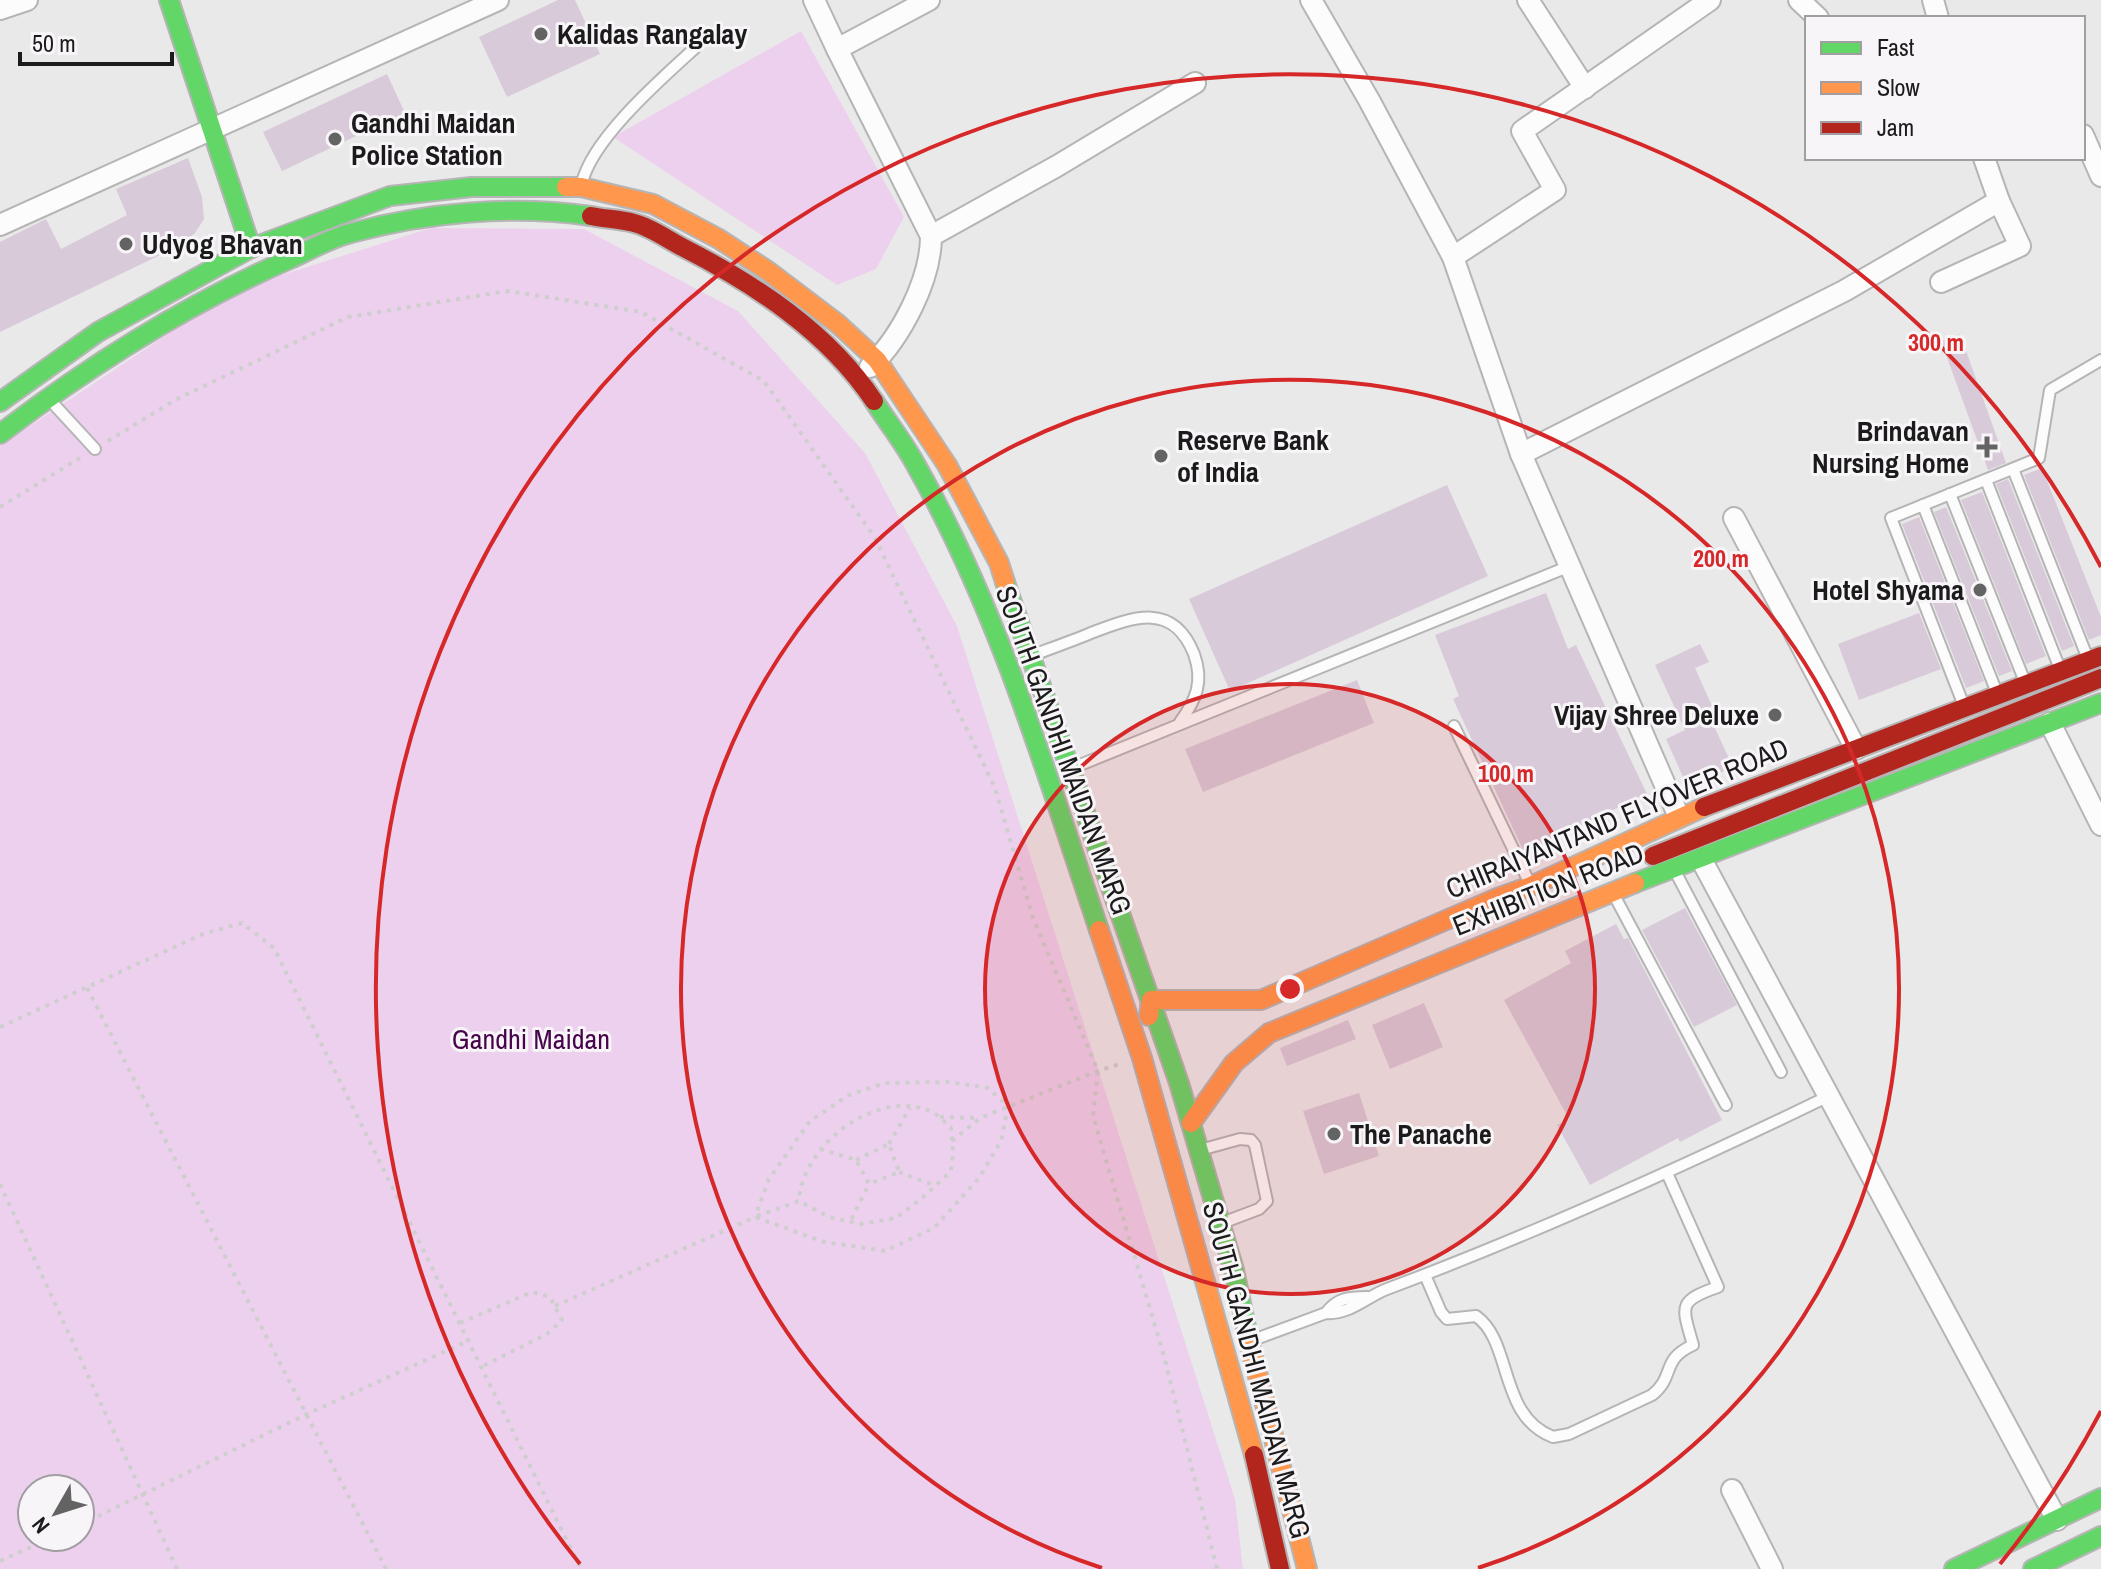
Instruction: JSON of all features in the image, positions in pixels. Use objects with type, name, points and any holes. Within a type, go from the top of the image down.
[{"type":"main road","points":[[169,0],[251,248]]},
{"type":"main road","points":[[0,402],[98,332],[251,248],[324,218],[390,196],[472,187],[581,187],[653,204],[719,239],[803,298],[877,360],[947,465],[999,563],[1191,1123],[1234,1270],[1307,1569]]},
{"type":"main road","name":"SOUTH GANDHI MAIDAN MARG","points":[[0,434],[47,398],[151,331],[257,273],[349,233],[451,213],[554,211],[636,223],[715,264],[809,327],[859,378],[917,466],[980,594],[1023,703],[1142,1058],[1243,1410],[1280,1569]]},
{"type":"main road","name":"CHIRAIYANTAND FLYOVER ROAD","points":[[1151,1000],[1261,1000],[1497,898],[1537,892],[1679,817],[2095,658]]},
{"type":"main road","points":[[1632,864],[2101,678]]},
{"type":"main road","name":"EXHIBITION ROAD","points":[[1191,1123],[1245,1048],[1269,1033],[1506,934],[2101,703]]},
{"type":"main road","points":[[1506,934],[1523,905],[1537,892],[1572,887]]},
{"type":"main road","points":[[1497,898],[1523,905]]},
{"type":"main road","points":[[1142,1058],[1151,1000]]},
{"type":"main road","points":[[1954,1569],[2101,1498]]},
{"type":"main road","points":[[2033,1569],[2101,1536]]},
{"type":"street","points":[[0,9],[27,0]]},
{"type":"street","points":[[0,225],[498,0]]},
{"type":"street","points":[[814,0],[931,236],[931,257],[922,284],[893,338],[859,378]]},
{"type":"street","points":[[837,49],[929,0]]},
{"type":"street","points":[[1311,0],[1369,100],[1453,257],[1521,454],[1679,817]]},
{"type":"street","points":[[1528,0],[1585,88]]},
{"type":"street","points":[[1453,257],[1555,190],[1522,131],[1710,0]]},
{"type":"street","points":[[1799,0],[1816,16]]},
{"type":"street","points":[[931,236],[1057,166],[1195,83]]},
{"type":"street","points":[[2090,136],[2101,176]]},
{"type":"street","points":[[1941,282],[2020,246],[1985,160]]},
{"type":"street","points":[[1521,454],[1844,291],[1999,201]]},
{"type":"street","points":[[1734,518],[1856,749]]},
{"type":"street","points":[[2050,723],[2101,825]]},
{"type":"street","points":[[1701,859],[2057,1520]]},
{"type":"street","points":[[1732,1490],[1772,1569]]},
{"type":"lane","points":[[582,215],[581,187],[591,159],[632,109],[695,48]]},
{"type":"lane","points":[[1965,708],[1891,518],[2039,458],[2050,390],[2101,360]]},
{"type":"lane","points":[[47,398],[95,449]]},
{"type":"lane","points":[[2013,469],[2095,658]]},
{"type":"lane","points":[[1986,480],[2061,671]]},
{"type":"lane","points":[[1950,494],[2025,684]]},
{"type":"lane","points":[[1923,505],[1998,695]]},
{"type":"lane","points":[[1049,779],[1570,566]]},
{"type":"lane","points":[[1031,656],[1128,619],[1151,616],[1172,623],[1188,640],[1200,671],[1194,703],[1178,724]]},
{"type":"lane","points":[[1454,726],[1537,892]]},
{"type":"lane","points":[[1674,869],[1781,1072]]},
{"type":"lane","points":[[1612,892],[1726,1105]]},
{"type":"lane","points":[[1249,1341],[1326,1313],[1338,1314],[1353,1308],[1367,1297],[1667,1173],[1829,1096]]},
{"type":"lane","points":[[1198,1150],[1246,1139],[1255,1145],[1267,1201],[1259,1209],[1220,1223]]},
{"type":"lane","points":[[1425,1275],[1447,1319],[1476,1316],[1489,1330],[1518,1405],[1528,1422],[1553,1437],[1569,1434],[1660,1389],[1666,1380],[1671,1359],[1693,1345],[1684,1311],[1688,1301],[1718,1287],[1667,1173]]},
{"type":"path","points":[[0,507],[175,400],[348,317],[508,291],[641,312],[764,381],[875,538],[995,788],[1033,918],[1098,1071],[1093,1116],[1164,1356],[1217,1569]]},
{"type":"path","points":[[0,1027],[203,934],[242,923],[274,948],[581,1569]]},
{"type":"path","points":[[87,987],[386,1569]]},
{"type":"path","points":[[952,1141],[980,1118],[1098,1071],[1142,1058]]},
{"type":"path","points":[[755,1217],[769,1179],[810,1121],[849,1095],[885,1083],[949,1082],[988,1088],[1008,1106]]},
{"type":"path","points":[[755,1217],[824,1242],[885,1251],[934,1228],[979,1178],[1001,1141],[1008,1106]]},
{"type":"path","points":[[555,1306],[755,1217],[799,1201],[829,1217],[861,1224],[896,1218],[951,1171],[951,1128],[930,1111],[910,1108],[878,1111],[848,1122],[820,1149],[800,1187],[799,1201]]},
{"type":"path","points":[[820,1149],[856,1160],[889,1144],[910,1108]]},
{"type":"path","points":[[940,1117],[980,1118]]},
{"type":"path","points":[[889,1144],[899,1172]]},
{"type":"path","points":[[856,1160],[869,1184]]},
{"type":"path","points":[[850,1222],[869,1184],[899,1172],[936,1186]]},
{"type":"path","points":[[0,1184],[177,1569]]},
{"type":"path","points":[[459,1323],[532,1292],[550,1297],[555,1306],[562,1320],[547,1334],[481,1367]]},
{"type":"path","points":[[96,1518],[307,1414],[468,1341]]},
{"type":"green space","points":[[801,31],[904,217],[876,269],[837,285],[613,137]]},
{"type":"green space","name":"Gandhi Maidan","points":[[431,228],[584,229],[738,311],[865,453],[957,626],[1235,1499],[1243,1569],[0,1569],[0,446],[234,290]]},
{"type":"building","points":[[558,0],[575,0],[600,54],[507,97],[479,37]]},
{"type":"building","points":[[387,74],[405,113],[282,171],[263,132]]},
{"type":"building","name":"Udyog Bhavan","points":[[188,158],[202,197],[204,219],[195,233],[179,246],[0,332],[0,242],[46,219],[61,249],[127,215],[116,189]]},
{"type":"building","points":[[1960,334],[2006,463],[1988,470],[1941,341]]},
{"type":"building","points":[[2042,468],[2101,617],[2101,635],[2089,640],[2024,475]]},
{"type":"building","points":[[2008,479],[2074,646],[2062,651],[1996,484]]},
{"type":"building","points":[[1447,485],[1488,576],[1230,691],[1189,599]]},
{"type":"building","points":[[1982,492],[2046,656],[2026,664],[1961,500]]},
{"type":"building","points":[[1946,507],[2012,671],[1999,676],[1934,512]]},
{"type":"building","points":[[1919,517],[1984,681],[1966,688],[1902,524]]},
{"type":"building","points":[[1546,593],[1568,649],[1576,645],[1647,794],[1524,852],[1453,699],[1459,696],[1435,635]]},
{"type":"building","points":[[1919,613],[1941,669],[1859,700],[1838,644]]},
{"type":"building","points":[[1700,644],[1709,662],[1695,668],[1712,706],[1706,709],[1733,767],[1688,788],[1666,739],[1685,730],[1655,665]]},
{"type":"building","points":[[1357,680],[1374,723],[1203,792],[1185,749]]},
{"type":"building","points":[[1685,908],[1737,1005],[1694,1027],[1642,930]]},
{"type":"building","points":[[1616,924],[1624,939],[1628,938],[1722,1120],[1680,1142],[1678,1138],[1590,1185],[1557,1125],[1569,1119],[1504,1000],[1571,963],[1565,951]]},
{"type":"building","points":[[1424,1003],[1443,1047],[1390,1069],[1372,1025]]},
{"type":"building","points":[[1348,1020],[1356,1039],[1287,1066],[1280,1048]]},
{"type":"building","points":[[1359,1093],[1379,1156],[1324,1174],[1303,1111]]},
{"type":"traffic: fast","points":[[169,0],[251,248]]},
{"type":"traffic: fast","points":[[0,402],[98,332],[251,248],[390,196],[472,187],[566,187]]},
{"type":"traffic: fast","points":[[0,434],[68,384],[176,316],[335,238],[410,220],[470,212],[531,211],[591,216]]},
{"type":"traffic: fast","points":[[874,401],[912,458],[973,578],[1019,694],[1099,930]]},
{"type":"traffic: fast","points":[[1005,582],[1179,1083],[1234,1270],[1249,1341]]},
{"type":"traffic: fast","points":[[1635,883],[2101,703]]},
{"type":"traffic: fast","points":[[1954,1569],[2101,1498]]},
{"type":"traffic: fast","points":[[2033,1569],[2101,1536]]},
{"type":"traffic: slow","points":[[566,187],[581,187],[653,204],[719,239],[768,271],[838,324],[877,360],[947,465],[999,563],[1005,582]]},
{"type":"traffic: slow","points":[[1149,1016],[1151,1000],[1261,1000],[1531,886],[1704,807]]},
{"type":"traffic: slow","points":[[1191,1123],[1234,1063],[1269,1033],[1635,883]]},
{"type":"traffic: slow","points":[[1099,930],[1142,1058],[1254,1455]]},
{"type":"traffic: slow","points":[[1249,1341],[1307,1569]]},
{"type":"traffic: jam","points":[[591,216],[647,227],[764,294],[835,353],[874,401]]},
{"type":"traffic: jam","points":[[1704,807],[2101,656]]},
{"type":"traffic: jam","points":[[1653,856],[2101,678]]},
{"type":"traffic: jam","points":[[1254,1455],[1280,1569]]},
{"type":"place","name":"Kalidas Rangalay","points":[[541,34]]},
{"type":"place","name":"Gandhi Maidan Police Station","points":[[335,139]]},
{"type":"place","name":"Udyog Bhavan","points":[[126,244]]},
{"type":"place","name":"Brindavan Nursing Home","points":[[1987,447]]},
{"type":"place","name":"Reserve Bank of India","points":[[1161,456]]},
{"type":"place","name":"Hotel Shyama","points":[[1980,590]]},
{"type":"place","name":"Vijay Shree Deluxe","points":[[1775,715]]},
{"type":"place","name":"The Panache","points":[[1334,1134]]}]
